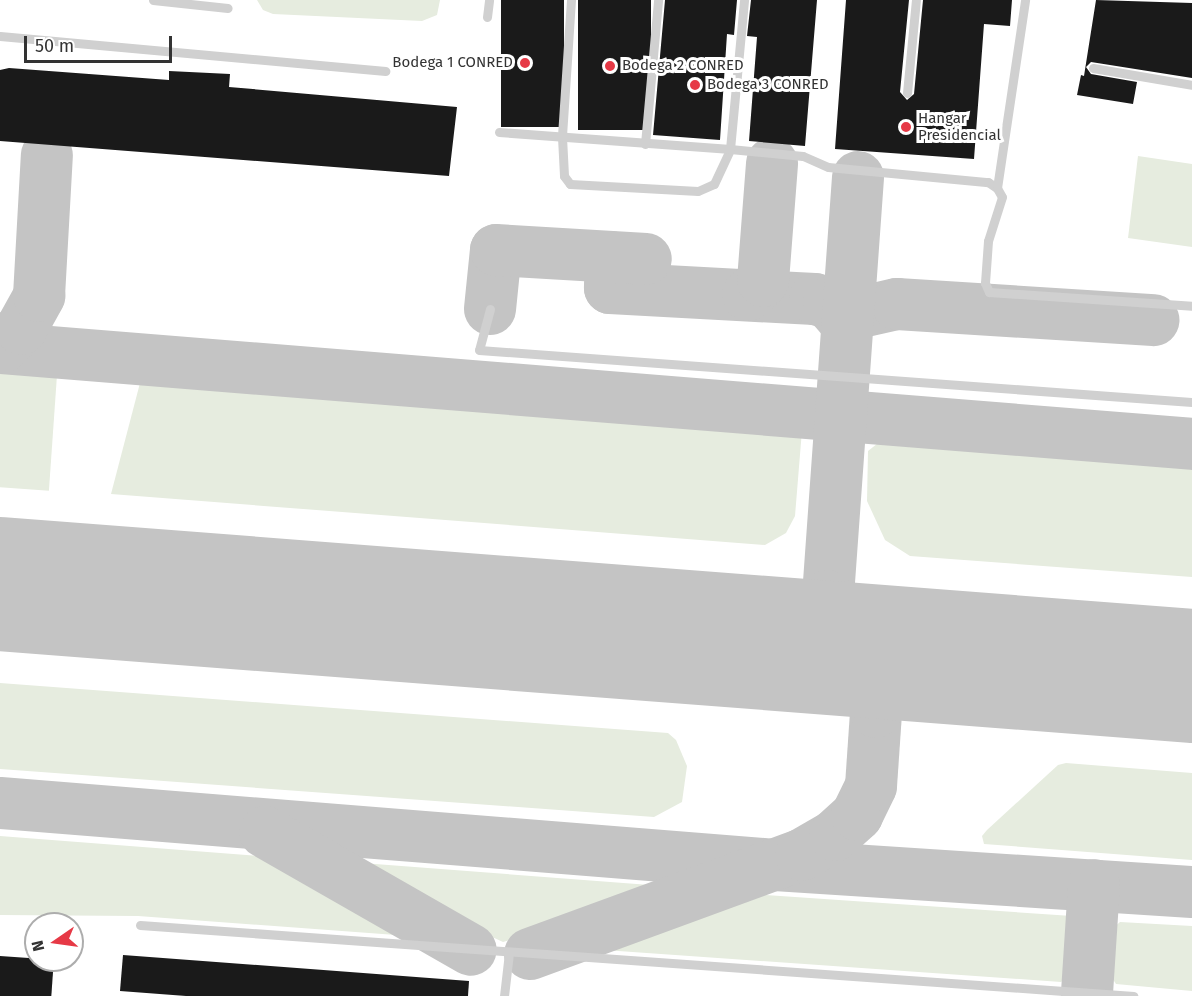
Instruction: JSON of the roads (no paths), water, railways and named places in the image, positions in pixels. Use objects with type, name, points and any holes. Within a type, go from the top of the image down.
[{"type":"lane","points":[[153,0],[228,8]]},
{"type":"lane","points":[[487,17],[489,0]]},
{"type":"lane","points":[[571,0],[562,137],[564,176],[577,186],[706,190],[714,184],[730,149],[744,0]]},
{"type":"lane","points":[[645,144],[658,0]]},
{"type":"lane","points":[[908,93],[916,0]]},
{"type":"lane","points":[[997,188],[1025,0]]},
{"type":"lane","points":[[0,36],[385,71]]},
{"type":"lane","points":[[1093,68],[1192,86]]},
{"type":"lane","points":[[499,132],[803,156],[828,168],[988,182],[997,188],[1002,198],[988,241],[985,283],[989,292],[1192,306]]},
{"type":"lane","points":[[490,309],[479,350],[1192,402]]},
{"type":"lane","points":[[140,926],[1133,996]]},
{"type":"lane","points":[[504,996],[509,952]]},
{"type":"place","name":"Bodega 1 CONRED","points":[[525,63]]},
{"type":"place","name":"Bodega 2 CONRED","points":[[610,66]]},
{"type":"place","name":"Bodega 3 CONRED","points":[[695,85]]},
{"type":"place","name":"Hangar Presidencial","points":[[906,127]]}]
